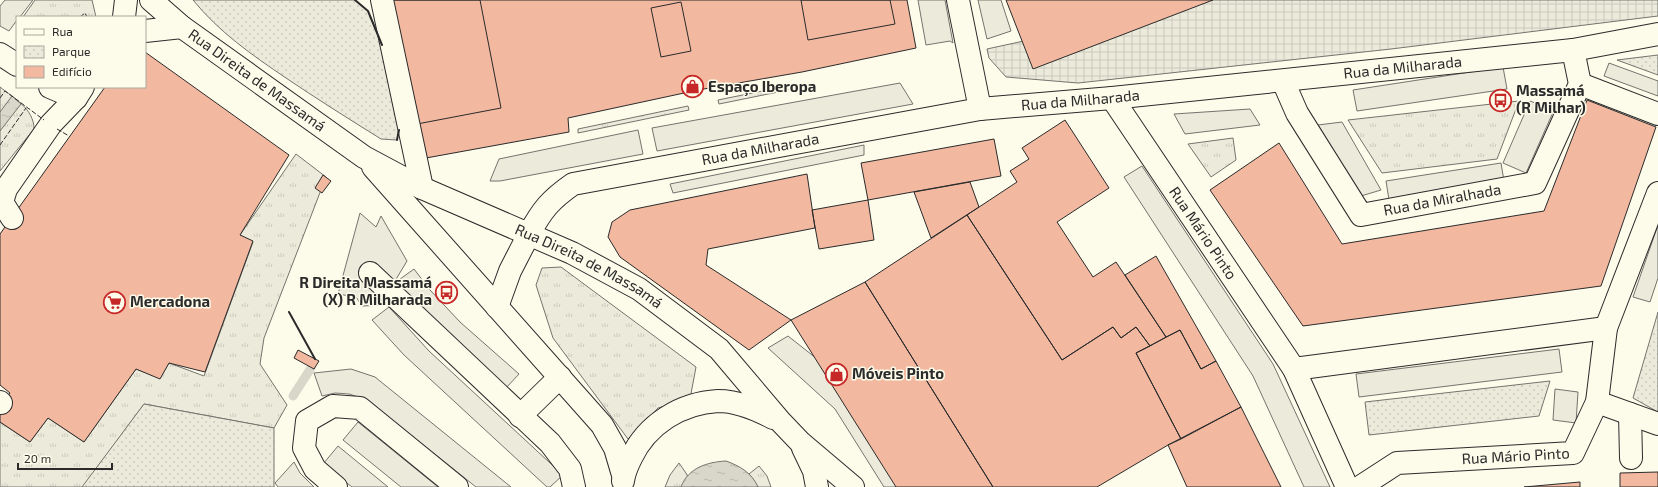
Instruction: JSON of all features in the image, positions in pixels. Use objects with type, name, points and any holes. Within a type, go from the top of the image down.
[{"type":"street","points":[[124,16],[126,0]]},
{"type":"street","name":"Rua Direita de Massamá","points":[[152,0],[182,27],[364,157],[422,188],[572,252],[645,294],[719,349],[780,421],[801,443],[853,487]]},
{"type":"street","points":[[382,0],[422,188]]},
{"type":"street","points":[[958,0],[980,109]]},
{"type":"street","points":[[146,31],[182,27]]},
{"type":"street","name":"Rua da Milharada","points":[[497,307],[510,271],[540,215],[554,197],[573,184],[980,109],[1283,81],[1573,50],[1658,34]]},
{"type":"street","points":[[1573,50],[1580,84],[1658,114]]},
{"type":"street","points":[[0,54],[16,64]]},
{"type":"street","name":"Rua da Miralhada","points":[[1283,81],[1297,113],[1361,215],[1536,183],[1580,84]]},
{"type":"street","points":[[56,88],[85,93]]},
{"type":"street","points":[[5,214],[2,202],[6,189],[51,124],[85,93]]},
{"type":"street","name":"Rua Mário Pinto","points":[[1112,98],[1294,369],[1347,487]]},
{"type":"street","name":"Rua Direita de Massamá","points":[[364,157],[602,425],[615,448],[623,481]]},
{"type":"street","name":"Rua Mário Pinto","points":[[1360,487],[1396,463],[1573,453],[1597,402],[1606,328],[1658,193]]},
{"type":"street","points":[[370,273],[550,443],[570,469],[574,487]]},
{"type":"street","points":[[1294,369],[1606,328]]},
{"type":"street","points":[[520,416],[560,377]]},
{"type":"street","name":"Rua Direita de Massamá","points":[[623,481],[637,445],[659,421],[687,406],[719,401],[751,406],[780,421]]},
{"type":"street","points":[[1597,402],[1658,424]]},
{"type":"street","points":[[336,487],[314,470],[304,448],[307,421],[333,406],[360,408],[457,487]]},
{"type":"street","points":[[1630,414],[1631,458]]},
{"type":"street","name":"Rua Direita de Massamá","points":[[801,443],[814,471],[817,487]]},
{"type":"green space","points":[[35,0],[92,0],[96,16],[24,16]]},
{"type":"green space","points":[[193,0],[355,0],[368,11],[386,55],[400,121],[397,140],[381,139],[248,52],[225,33]]},
{"type":"green space","points":[[1658,55],[1658,75],[1617,60]]},
{"type":"green space","points":[[787,86],[788,90],[719,104],[718,100]]},
{"type":"green space","points":[[0,87],[27,110],[31,116],[34,129],[0,171]]},
{"type":"green space","points":[[1519,101],[1497,159],[1382,173],[1348,120]]},
{"type":"green space","points":[[688,106],[689,110],[578,133],[578,129]]},
{"type":"green space","points":[[1233,138],[1236,160],[1211,177],[1188,144]]},
{"type":"green space","points":[[296,154],[326,177],[264,338],[260,364],[287,405],[274,428],[144,404],[83,487],[0,487],[0,422],[30,442],[48,418],[84,442],[136,369],[160,378],[169,363],[204,376],[253,242],[240,235]]},
{"type":"green space","points":[[561,267],[696,367],[690,399],[658,408],[628,439],[553,338],[536,285],[542,268]]},
{"type":"green space","points":[[1658,312],[1658,412],[1633,398]]},
{"type":"green space","points":[[1550,381],[1539,416],[1369,435],[1365,402]]},
{"type":"green space","points":[[144,404],[274,428],[274,487],[82,487]]},
{"type":"green space","points":[[679,463],[688,476],[681,487],[665,487],[670,475]]},
{"type":"green space","points":[[759,466],[767,476],[771,487],[758,487],[749,474]]},
{"type":"shaded area","points":[[5,0],[33,0],[21,16],[16,16],[16,21],[9,31],[0,26],[0,6]]},
{"type":"shaded area","points":[[918,0],[945,0],[953,43],[950,41],[926,45]]},
{"type":"shaded area","points":[[978,0],[1001,0],[1011,31],[987,39]]},
{"type":"shaded area","points":[[1213,0],[1658,0],[1658,16],[1391,49],[1078,83],[1006,77],[989,58],[987,49]]},
{"type":"shaded area","points":[[1609,63],[1658,81],[1658,96],[1604,76]]},
{"type":"shaded area","points":[[1503,67],[1507,89],[1357,111],[1353,90]]},
{"type":"shaded area","points":[[900,83],[913,104],[657,151],[652,128]]},
{"type":"shaded area","points":[[1530,101],[1554,110],[1526,173],[1503,163]]},
{"type":"shaded area","points":[[1250,109],[1260,125],[1185,134],[1174,114]]},
{"type":"shaded area","points":[[1342,122],[1381,190],[1361,196],[1318,125]]},
{"type":"shaded area","points":[[638,130],[643,154],[500,181],[490,181],[499,159]]},
{"type":"shaded area","points":[[864,145],[864,155],[673,193],[670,184]]},
{"type":"shaded area","points":[[1501,163],[1504,181],[1389,200],[1386,181]]},
{"type":"shaded area","points":[[1142,166],[1273,364],[1330,487],[1304,487],[1253,376],[1124,177]]},
{"type":"shaded area","points":[[360,213],[376,227],[381,216],[407,261],[395,281],[388,305],[362,306],[356,297],[338,294]]},
{"type":"shaded area","points":[[1658,225],[1658,278],[1650,302],[1633,297]]},
{"type":"shaded area","points":[[414,269],[430,290],[460,322],[519,374],[506,388],[396,282]]},
{"type":"shaded area","points":[[389,307],[429,351],[563,475],[550,487],[547,487],[404,355],[372,320]]},
{"type":"shaded area","points":[[788,336],[850,385],[916,487],[884,487],[835,409],[768,348]]},
{"type":"shaded area","points":[[1559,349],[1562,372],[1359,397],[1356,374]]},
{"type":"shaded area","points":[[351,369],[375,377],[511,487],[476,487],[372,404],[349,394],[335,393],[322,396],[314,373]]},
{"type":"shaded area","points":[[1555,389],[1578,392],[1576,423],[1553,420]]},
{"type":"shaded area","points":[[358,422],[438,487],[401,487],[343,440]]},
{"type":"shaded area","points":[[338,446],[388,487],[352,487],[323,464]]},
{"type":"shaded area","points":[[294,462],[300,473],[314,487],[278,487],[275,483]]},
{"type":"water","points":[[12,96],[21,104],[0,131],[0,112]]},
{"type":"water","points":[[726,461],[736,465],[749,474],[758,487],[681,487],[688,475],[699,467]]},
{"type":"building","points":[[393,0],[480,0],[501,108],[417,124]]},
{"type":"building","points":[[393,0],[907,0],[916,48],[802,72],[698,90],[568,118],[569,132],[426,158]]},
{"type":"building","points":[[801,0],[890,0],[895,24],[808,40]]},
{"type":"building","points":[[1006,0],[1213,0],[1033,69]]},
{"type":"building","points":[[681,2],[691,51],[661,57],[651,8]]},
{"type":"building","name":"Mercadona","points":[[146,53],[289,155],[240,235],[253,241],[205,372],[169,363],[160,379],[136,369],[84,442],[48,418],[30,442],[0,422],[0,405],[10,393],[0,385],[0,234],[104,88],[146,88]]},
{"type":"building","points":[[1587,100],[1656,127],[1601,286],[1303,326],[1210,190],[1279,143],[1342,244],[1544,211]]},
{"type":"building","points":[[1065,120],[1109,188],[1057,222],[1093,277],[1116,262],[1166,337],[1150,346],[1136,327],[1121,338],[1113,327],[1062,360],[967,215],[1017,182],[1010,171],[1029,159],[1022,148]]},
{"type":"building","points":[[994,139],[1001,176],[868,200],[861,163]]},
{"type":"building","points":[[807,174],[815,228],[708,249],[706,265],[791,320],[749,350],[620,257],[608,237],[612,222],[630,210]]},
{"type":"building","points":[[323,175],[331,181],[322,193],[315,188]]},
{"type":"building","points":[[970,182],[979,207],[931,238],[914,192]]},
{"type":"building","points":[[868,200],[874,240],[819,249],[812,210]]},
{"type":"building","points":[[967,215],[1062,360],[1113,327],[1121,338],[1136,327],[1150,346],[1136,353],[1181,439],[1168,445],[1097,487],[993,487],[865,282]]},
{"type":"building","points":[[1156,256],[1216,361],[1201,369],[1180,330],[1166,337],[1125,275]]},
{"type":"building","points":[[865,282],[993,487],[896,487],[791,320]]},
{"type":"building","points":[[1180,330],[1201,369],[1216,361],[1241,407],[1181,439],[1136,353]]},
{"type":"building","points":[[298,350],[319,361],[314,369],[294,358]]},
{"type":"building","points":[[1241,407],[1281,487],[1187,487],[1168,445]]},
{"type":"building","points":[[1658,472],[1658,487],[1620,487],[1620,473]]},
{"type":"building","points":[[1580,482],[1580,487],[1524,487]]},
{"type":"waterway","points":[[293,396],[311,368]]},
{"type":"fence","points":[[81,16],[85,13],[86,16]]},
{"type":"fence","points":[[0,98],[5,91],[44,120]]},
{"type":"fence","points":[[0,145],[26,108]]},
{"type":"fence","points":[[57,129],[69,136]]},
{"type":"wall","points":[[355,0],[368,11],[382,45]]},
{"type":"wall","points":[[397,140],[399,130]]},
{"type":"wall","points":[[289,312],[315,359]]},
{"type":"place","name":"Espaço Iberopa","points":[[693,87]]},
{"type":"place","name":"Massamá (R Milhar)","points":[[1501,100]]},
{"type":"place","name":"R Direita Massamá (X) R Milharada","points":[[447,292]]},
{"type":"place","name":"Mercadona","points":[[115,302]]},
{"type":"place","name":"Móveis Pinto","points":[[837,374]]}]
